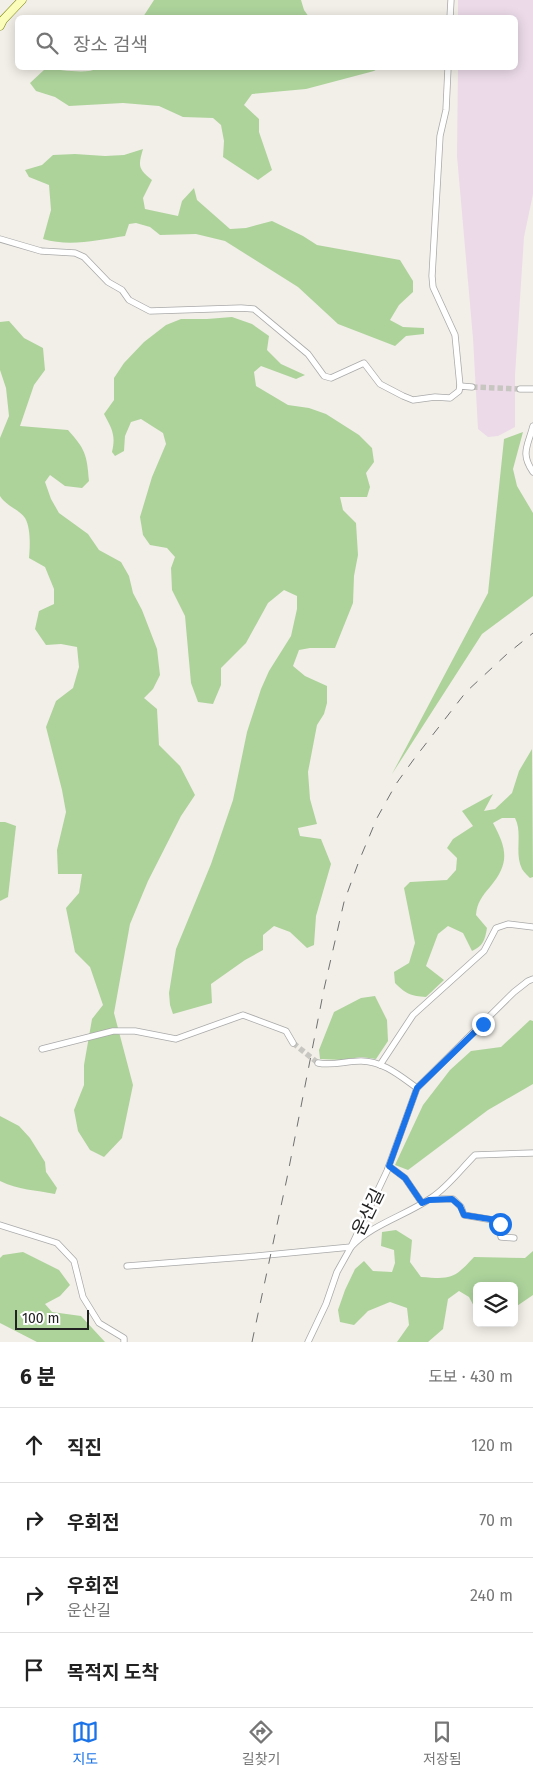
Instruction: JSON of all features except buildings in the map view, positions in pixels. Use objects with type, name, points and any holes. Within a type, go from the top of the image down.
[{"type":"street","points":[[0,26],[3,20],[22,0]]},
{"type":"street","points":[[450,15],[451,0]]},
{"type":"street","points":[[0,239],[41,251],[75,253],[84,257],[108,282],[122,290],[129,300],[150,311],[254,309],[308,354],[324,376],[331,378],[364,363],[380,384],[413,400],[435,397],[450,398],[459,391],[460,386],[455,335],[433,287],[432,276],[440,136],[446,110],[448,70]]},
{"type":"street","points":[[460,386],[472,388]]},
{"type":"street","points":[[520,389],[533,389]]},
{"type":"street","points":[[533,426],[525,452],[526,459],[533,472]]},
{"type":"street","points":[[380,1065],[412,1015],[484,951],[496,928],[508,924],[533,928]]},
{"type":"street","name":"운산길","points":[[308,1342],[326,1304],[336,1272],[351,1246],[389,1166],[417,1088],[514,992],[533,979]]},
{"type":"street","points":[[42,1049],[113,1031],[135,1031],[176,1039],[243,1016],[286,1031],[293,1044]]},
{"type":"street","points":[[318,1064],[328,1066],[363,1061],[380,1065],[390,1069],[417,1088]]},
{"type":"street","points":[[128,1266],[351,1246],[360,1237],[444,1190],[454,1176],[475,1155],[533,1153]]},
{"type":"street","points":[[389,1166],[405,1178],[422,1203]]},
{"type":"street","points":[[429,1200],[452,1199],[460,1206],[464,1215],[499,1222],[501,1238],[514,1238]]},
{"type":"street","points":[[0,1225],[57,1243],[74,1260],[83,1297],[99,1323],[124,1338],[124,1342]]},
{"type":"shaded area","points":[[458,0],[533,0],[533,194],[524,237],[515,375],[515,427],[498,436],[488,437],[478,429],[473,338],[457,156],[458,70],[518,70],[518,15],[458,15]]},
{"type":"green space","points":[[154,0],[301,0],[308,15],[144,15]]},
{"type":"green space","points":[[44,70],[376,70],[306,89],[252,94],[244,105],[259,119],[259,132],[272,170],[258,180],[223,157],[224,141],[221,125],[213,118],[183,117],[159,106],[123,103],[69,106],[55,97],[36,91],[30,83]]},
{"type":"green space","points":[[143,149],[140,167],[152,180],[143,198],[145,209],[178,216],[182,201],[194,188],[197,200],[230,229],[246,228],[272,221],[317,245],[400,260],[413,281],[413,292],[399,305],[390,320],[403,327],[424,328],[424,334],[406,336],[395,346],[338,324],[298,287],[225,241],[196,234],[160,235],[150,227],[136,223],[129,224],[125,236],[74,243],[43,239],[51,210],[49,185],[29,177],[25,170],[42,165],[53,155],[124,155]]},
{"type":"green space","points":[[232,317],[252,324],[269,336],[267,350],[281,364],[305,375],[296,379],[261,366],[254,372],[256,386],[288,405],[309,408],[326,414],[359,435],[372,448],[374,462],[366,473],[370,487],[367,497],[340,497],[343,510],[356,523],[358,555],[354,576],[353,603],[335,648],[299,650],[293,666],[305,676],[327,686],[327,703],[324,714],[317,725],[308,772],[310,799],[317,824],[298,828],[300,836],[321,839],[331,864],[316,916],[314,945],[307,948],[290,932],[274,926],[263,935],[263,950],[211,984],[212,1003],[173,1014],[169,993],[176,949],[211,864],[233,800],[247,732],[261,689],[269,671],[291,636],[297,609],[297,596],[284,590],[268,603],[246,643],[221,668],[221,685],[213,704],[198,702],[191,683],[185,616],[172,590],[171,568],[175,557],[167,548],[150,545],[143,535],[140,517],[152,477],[166,444],[163,433],[141,419],[131,422],[125,436],[124,451],[115,456],[112,452],[114,441],[112,432],[104,414],[114,400],[114,378],[124,363],[144,342],[166,325],[181,319]]},
{"type":"green space","points":[[9,321],[24,338],[43,348],[45,370],[34,385],[20,426],[68,430],[84,452],[89,481],[82,488],[65,486],[50,475],[45,482],[51,499],[59,513],[88,534],[99,550],[121,562],[129,576],[133,593],[142,610],[157,649],[160,675],[153,689],[144,698],[157,709],[159,745],[180,766],[195,795],[181,816],[148,881],[130,924],[114,1013],[133,1085],[122,1138],[104,1157],[90,1150],[78,1131],[74,1110],[84,1085],[84,1065],[92,1019],[103,1005],[90,967],[75,952],[66,908],[79,893],[82,874],[58,874],[57,850],[66,812],[46,727],[56,701],[73,688],[79,667],[77,647],[61,644],[46,645],[35,629],[39,611],[54,604],[54,589],[45,567],[29,558],[29,532],[25,518],[0,496],[0,438],[9,416],[6,388],[0,370],[0,322]]},
{"type":"green space","points":[[523,432],[513,469],[517,486],[533,513],[533,596],[482,634],[392,774],[488,593],[504,439]]},
{"type":"green space","points":[[532,749],[533,877],[530,878],[526,874],[520,863],[518,830],[515,818],[502,818],[493,823],[501,841],[504,856],[501,871],[477,907],[476,915],[487,928],[483,942],[472,951],[463,933],[448,926],[438,934],[426,966],[444,980],[426,997],[409,994],[395,983],[394,972],[409,963],[415,943],[404,888],[410,882],[447,880],[456,870],[457,858],[447,848],[453,839],[473,826],[462,811],[493,794],[484,811],[495,809],[512,793],[519,771]]},
{"type":"green space","points":[[0,822],[16,826],[8,897],[0,901]]},
{"type":"green space","points":[[375,996],[387,1020],[388,1041],[376,1059],[361,1057],[342,1060],[320,1059],[319,1050],[334,1012],[361,998]]},
{"type":"green space","points":[[530,1020],[533,1021],[533,1084],[488,1110],[408,1170],[395,1165],[423,1105],[450,1070],[471,1051],[501,1047]]},
{"type":"green space","points":[[0,1116],[19,1126],[30,1138],[45,1162],[46,1172],[57,1188],[55,1194],[20,1188],[0,1181]]},
{"type":"green space","points":[[396,1230],[412,1240],[410,1262],[421,1277],[445,1278],[456,1274],[474,1257],[525,1258],[533,1251],[533,1295],[518,1305],[518,1282],[473,1282],[473,1304],[469,1297],[459,1291],[448,1299],[443,1329],[428,1342],[397,1342],[409,1325],[407,1308],[390,1302],[368,1311],[354,1325],[340,1322],[338,1310],[355,1269],[364,1261],[373,1271],[392,1272],[395,1263],[394,1250],[381,1246],[382,1232]]},
{"type":"green space","points":[[23,1252],[59,1270],[70,1285],[60,1296],[45,1304],[52,1312],[81,1316],[105,1342],[37,1342],[0,1323],[0,1258],[3,1255]]},
{"type":"tunnel","points":[[472,387],[520,389]]},
{"type":"tunnel","points":[[293,1043],[318,1063]]},
{"type":"railway","points":[[252,1342],[287,1178],[324,989],[344,902],[359,861],[377,818],[396,784],[414,759],[466,692],[533,633]]},
{"type":"route","points":[[483,1024],[417,1088],[389,1166],[405,1178],[422,1203],[443,1198],[452,1199],[460,1206],[464,1215],[496,1220],[500,1224]]}]
